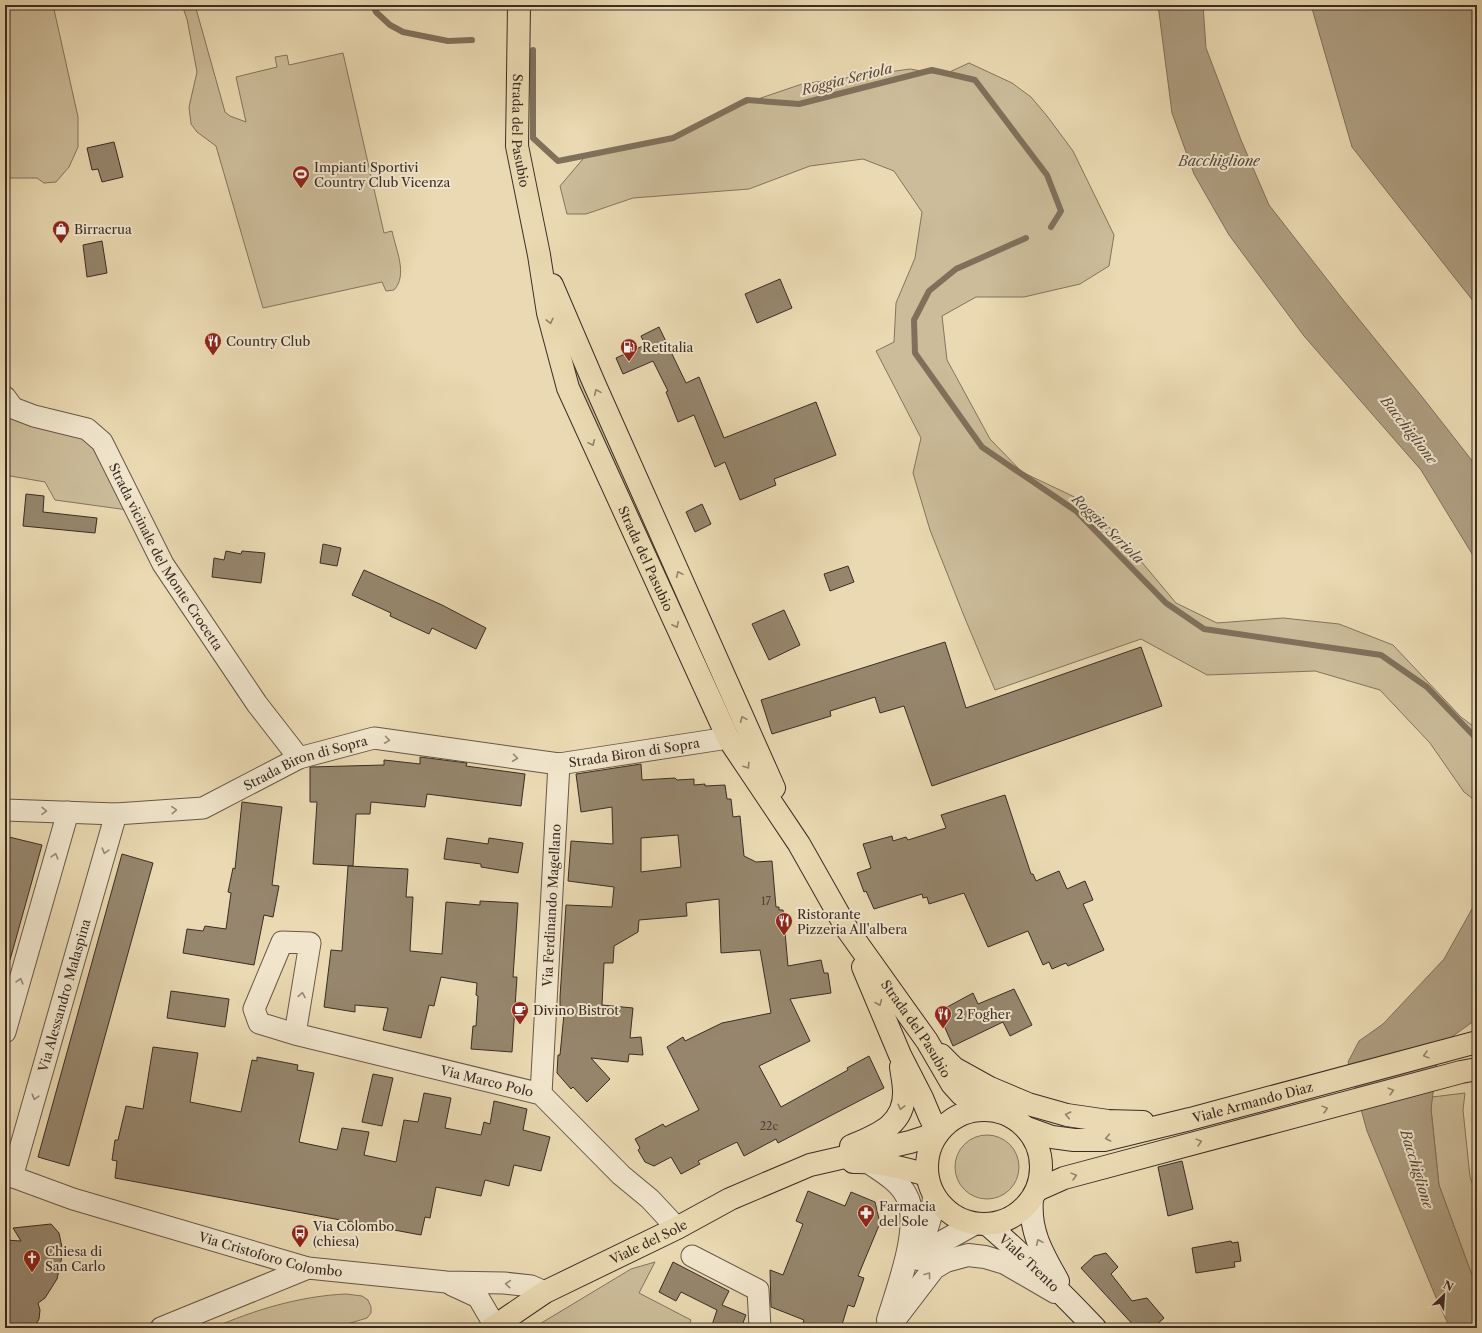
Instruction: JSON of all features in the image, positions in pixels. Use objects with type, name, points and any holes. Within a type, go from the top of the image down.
[{"type":"main road","name":"Strada del Pasubio","points":[[519,5],[517,146],[539,254],[548,312],[568,388],[728,738],[799,844],[847,929],[927,1040],[952,1084],[961,1094],[971,1101],[1019,1121],[1034,1139],[1040,1151],[1042,1171],[1035,1194]]},
{"type":"main road","name":"Strada del Pasubio","points":[[539,254],[594,383],[799,844]]},
{"type":"main road","name":"Strada del Pasubio","points":[[847,929],[900,1055],[938,1133]]},
{"type":"main road","points":[[927,1040],[954,1068],[990,1088],[1028,1104],[1067,1115],[1108,1121],[1149,1122],[1190,1119]]},
{"type":"main road","name":"Viale Armando Diaz","points":[[1026,1128],[1052,1137],[1074,1140],[1104,1140],[1190,1119],[1470,1043]]},
{"type":"main road","points":[[810,1165],[868,1139],[887,1129],[896,1121],[901,1112],[904,1093],[900,1055]]},
{"type":"main road","name":"Viale Armando Diaz","points":[[1035,1194],[1064,1178],[1469,1070]]},
{"type":"main road","name":"Strada del Pasubio","points":[[931,1185],[927,1160],[931,1146],[938,1133],[950,1121],[966,1113],[983,1110],[1000,1112]]},
{"type":"main road","name":"Viale del Sole","points":[[493,1327],[545,1292],[677,1228],[730,1198],[810,1165],[910,1142],[938,1133]]},
{"type":"main road","name":"Viale del Sole","points":[[810,1165],[867,1161],[897,1167],[931,1185]]},
{"type":"main road","points":[[931,1185],[941,1205],[951,1214],[962,1220],[981,1224],[1005,1221],[1020,1212],[1035,1194]]},
{"type":"street","name":"Strada vicinale del Monte Crocetta","points":[[5,397],[13,408],[34,416],[87,429],[102,442],[163,564],[257,704],[299,758]]},
{"type":"street","name":"Strada Biron di Sopra","points":[[5,810],[116,814],[203,808],[299,758],[374,738],[559,764],[728,738]]},
{"type":"street","name":"Via Ferdinando Magellano","points":[[541,1094],[559,764]]},
{"type":"street","points":[[5,1032],[68,812]]},
{"type":"street","name":"Via Alessandro Malaspina","points":[[9,1175],[116,814]]},
{"type":"street","name":"Via Marco Polo","points":[[296,1034],[541,1094],[621,1175],[650,1200],[677,1228]]},
{"type":"street","points":[[867,1161],[891,1178],[902,1189],[910,1204],[912,1216],[907,1253],[886,1328]]},
{"type":"street","name":"Via Cristoforo Colombo","points":[[9,1175],[74,1199],[308,1268],[446,1282],[504,1283],[531,1286],[545,1292]]},
{"type":"street","points":[[886,1328],[918,1259],[932,1208],[931,1185]]},
{"type":"street","name":"Viale Trento","points":[[1035,1194],[1031,1209],[1034,1231],[1046,1260],[1070,1301]]},
{"type":"street","points":[[918,1259],[940,1243],[981,1224]]},
{"type":"street","name":"Viale Trento","points":[[981,1224],[1013,1247],[1070,1301],[1095,1328]]},
{"type":"street","points":[[886,1328],[934,1268],[946,1260],[968,1255],[985,1257],[1006,1263],[1070,1301]]},
{"type":"street","points":[[692,1256],[758,1290],[760,1328]]},
{"type":"street","points":[[161,1328],[308,1268]]},
{"type":"street","points":[[446,1282],[478,1297],[493,1327]]},
{"type":"shaded area","points":[[5,5],[53,5],[78,117],[78,147],[69,167],[56,182],[44,183],[37,178],[5,178]]},
{"type":"shaded area","name":"Impianti Sportivi Country Club Vicenza","points":[[182,5],[195,5],[225,112],[230,116],[246,122],[236,77],[277,67],[275,57],[287,55],[289,65],[343,53],[384,233],[392,231],[400,262],[400,277],[394,290],[386,291],[382,282],[263,308],[216,146],[197,132],[191,124],[189,107],[197,72],[187,19]]},
{"type":"shaded area","points":[[969,63],[1012,83],[1031,97],[1073,151],[1114,235],[1109,266],[1080,284],[1024,297],[976,297],[942,316],[947,360],[990,439],[1022,472],[1085,502],[1135,554],[1176,603],[1217,623],[1283,618],[1339,624],[1393,645],[1461,717],[1477,729],[1477,802],[1464,792],[1430,743],[1380,690],[1315,671],[1207,675],[1141,639],[995,690],[930,530],[913,473],[921,438],[876,351],[894,342],[896,303],[915,258],[922,212],[894,171],[863,159],[810,166],[749,189],[633,198],[586,214],[567,214],[560,186],[588,153],[667,139],[717,115],[802,84],[910,69],[943,75]]},
{"type":"shaded area","points":[[557,329],[579,375],[751,763],[571,376]]},
{"type":"shaded area","points":[[5,407],[83,435],[100,453],[128,510],[55,500],[45,482],[5,475]]},
{"type":"shaded area","points":[[1465,1093],[1463,1110],[1470,1177],[1477,1196],[1477,1289],[1439,1185],[1431,1109],[1432,1097]]},
{"type":"shaded area","points":[[987,1135],[999,1137],[1010,1144],[1017,1155],[1019,1167],[1017,1179],[1010,1190],[999,1197],[987,1199],[975,1197],[964,1190],[957,1179],[955,1167],[957,1155],[964,1144],[975,1137]]},
{"type":"shaded area","points":[[655,1262],[639,1293],[691,1320],[688,1328],[533,1328],[631,1269]]},
{"type":"shaded area","points":[[346,1294],[362,1296],[368,1300],[371,1307],[371,1313],[367,1318],[334,1328],[213,1328],[245,1315],[278,1305],[329,1295]]},
{"type":"water","name":"Bacchiglione","points":[[1158,5],[1203,5],[1206,48],[1241,140],[1269,205],[1477,467],[1477,562],[1421,470],[1304,336],[1229,235],[1194,174],[1172,113]]},
{"type":"water","points":[[1311,5],[1477,5],[1477,306],[1352,147]]},
{"type":"water","name":"Bacchiglione","points":[[1477,900],[1477,1016],[1474,1021],[1439,1046],[1431,1109],[1439,1185],[1477,1289],[1477,1328],[1450,1328],[1367,1131],[1348,1062],[1359,1041],[1383,1024],[1444,959]]},
{"type":"building","points":[[114,142],[123,177],[102,182],[98,169],[92,170],[87,148]]},
{"type":"building","points":[[102,241],[107,273],[87,277],[83,245]]},
{"type":"building","points":[[780,279],[792,308],[757,323],[745,294]]},
{"type":"building","points":[[659,327],[686,383],[699,377],[724,438],[816,402],[836,455],[774,479],[776,485],[740,500],[725,462],[715,467],[694,415],[678,422],[666,392],[668,391],[653,361],[623,374],[616,358],[645,345],[641,336]]},
{"type":"building","points":[[26,494],[44,496],[43,512],[97,518],[95,533],[23,526]]},
{"type":"building","points":[[702,504],[711,524],[695,532],[686,512]]},
{"type":"building","points":[[323,544],[341,548],[337,566],[320,563]]},
{"type":"building","points":[[226,551],[241,554],[242,551],[265,553],[261,583],[212,577],[214,558],[224,560]]},
{"type":"building","points":[[848,566],[854,582],[830,591],[824,574]]},
{"type":"building","points":[[364,570],[442,605],[486,628],[476,649],[432,628],[429,634],[390,616],[391,613],[352,595]]},
{"type":"building","points":[[784,610],[800,645],[769,660],[752,624]]},
{"type":"building","points":[[945,642],[966,708],[1141,647],[1162,706],[932,786],[904,706],[880,713],[875,697],[830,711],[831,716],[772,734],[761,700]]},
{"type":"building","points":[[420,757],[467,763],[466,766],[525,774],[521,806],[427,794],[425,807],[371,802],[370,814],[356,814],[353,866],[313,864],[317,802],[310,802],[310,767],[384,765],[384,760],[420,764]]},
{"type":"building","points":[[641,764],[642,780],[675,778],[677,780],[694,779],[694,785],[725,785],[727,799],[731,799],[733,817],[740,816],[744,856],[756,862],[772,861],[776,907],[779,907],[779,910],[783,910],[788,966],[821,960],[824,973],[828,973],[831,993],[790,999],[810,1041],[759,1066],[781,1107],[848,1070],[847,1068],[869,1056],[884,1088],[778,1143],[776,1139],[744,1156],[737,1142],[698,1161],[700,1164],[681,1174],[671,1157],[654,1166],[645,1162],[638,1150],[640,1148],[635,1139],[663,1124],[665,1127],[699,1110],[667,1047],[683,1037],[685,1041],[722,1023],[771,1013],[760,950],[721,953],[719,899],[686,903],[687,916],[639,920],[638,932],[614,946],[613,963],[604,963],[602,1005],[633,1008],[630,1038],[641,1037],[643,1055],[629,1054],[628,1062],[591,1058],[610,1079],[587,1102],[573,1087],[571,1089],[557,1073],[564,1014],[560,1014],[560,997],[566,905],[612,907],[614,887],[568,881],[571,841],[613,844],[612,807],[581,812],[576,774]],"holes":[[[678,835],[681,867],[641,872],[641,838]]]},
{"type":"building","points":[[1005,795],[1031,874],[1033,874],[1036,881],[1059,871],[1067,889],[1085,881],[1093,900],[1083,904],[1104,950],[1068,966],[1066,963],[1052,969],[1049,962],[1043,965],[1028,931],[988,947],[964,893],[929,904],[927,897],[923,898],[922,894],[874,909],[866,891],[864,892],[857,873],[871,868],[863,844],[892,836],[893,841],[906,837],[908,840],[946,828],[941,815]]},
{"type":"building","points":[[242,802],[282,807],[272,885],[279,886],[273,917],[264,915],[254,965],[183,953],[187,929],[203,931],[205,926],[226,929],[231,893],[228,892],[233,868],[235,869]]},
{"type":"building","points":[[9,837],[42,845],[10,960],[5,959],[5,852]]},
{"type":"building","points":[[447,838],[488,844],[489,838],[523,843],[518,873],[481,867],[481,864],[444,859]]},
{"type":"building","points":[[122,854],[153,863],[69,1166],[38,1157]]},
{"type":"building","points":[[348,866],[408,869],[406,897],[413,897],[410,951],[442,954],[446,902],[480,905],[480,901],[518,903],[513,977],[517,977],[512,1052],[471,1049],[473,1026],[476,1026],[478,996],[476,995],[477,983],[441,977],[434,1006],[429,1005],[421,1038],[383,1030],[388,1008],[355,1005],[355,1012],[324,1007],[331,950],[342,951]]},
{"type":"building","points":[[1014,989],[1032,1025],[1010,1036],[1003,1022],[953,1046],[938,1012],[973,993],[978,1004]]},
{"type":"building","points":[[171,991],[229,999],[225,1027],[167,1018]]},
{"type":"building","points":[[153,1047],[198,1053],[190,1102],[241,1112],[252,1060],[257,1061],[257,1057],[298,1065],[297,1070],[314,1073],[299,1142],[337,1150],[342,1128],[369,1132],[364,1155],[396,1162],[404,1120],[418,1122],[424,1093],[451,1098],[445,1128],[481,1135],[484,1122],[490,1124],[494,1101],[527,1109],[523,1130],[550,1137],[541,1171],[514,1165],[509,1186],[485,1180],[481,1196],[436,1187],[430,1218],[425,1217],[421,1235],[115,1178],[117,1161],[112,1160],[115,1140],[118,1140],[126,1106],[143,1109]]},
{"type":"building","points":[[373,1074],[393,1078],[382,1126],[362,1122]]},
{"type":"building","points":[[1182,1161],[1193,1209],[1168,1216],[1158,1167]]},
{"type":"building","points":[[808,1191],[845,1206],[851,1192],[875,1202],[880,1223],[858,1276],[864,1278],[854,1307],[848,1305],[841,1328],[801,1328],[804,1320],[771,1307],[770,1270],[783,1275],[803,1224],[796,1221]]},
{"type":"building","name":"Chiesa di San Carlo","points":[[51,1224],[59,1233],[63,1252],[57,1279],[45,1298],[38,1303],[40,1310],[39,1319],[34,1328],[5,1328],[5,1240],[21,1241],[13,1228]]},
{"type":"building","points":[[1231,1241],[1232,1243],[1238,1242],[1241,1261],[1234,1262],[1235,1267],[1196,1273],[1192,1248]]},
{"type":"building","points":[[1106,1253],[1118,1267],[1111,1274],[1132,1301],[1147,1298],[1164,1318],[1153,1328],[1136,1328],[1081,1268],[1094,1256]]},
{"type":"building","points":[[673,1262],[729,1291],[722,1305],[746,1315],[741,1328],[711,1328],[717,1310],[681,1292],[676,1301],[659,1292]]},
{"type":"waterway","name":"Roggia Seriola","points":[[373,5],[376,12],[390,25],[403,32],[448,41],[472,40]]},
{"type":"waterway","name":"Roggia Seriola","points":[[533,50],[533,138],[558,161],[673,138],[747,100],[799,104],[932,70],[975,80],[1047,175],[1061,211],[1051,227]]},
{"type":"waterway","name":"Roggia Seriola","points":[[1026,238],[956,269],[929,291],[914,320],[915,353],[982,447],[1076,511],[1166,603],[1204,629],[1381,655],[1427,687],[1474,736]]},
{"type":"place","name":"Impianti Sportivi Country Club Vicenza","points":[[301,189]]},
{"type":"place","name":"Birracrua","points":[[61,244]]},
{"type":"place","name":"Country Club","points":[[213,356]]},
{"type":"place","name":"Retitalia","points":[[629,362]]},
{"type":"place","name":"Ristorante Pizzeria All'albera","points":[[784,936]]},
{"type":"place","name":"Divino Bistrot","points":[[520,1025]]},
{"type":"place","name":"2 Fogher","points":[[943,1029]]},
{"type":"place","name":"Farmacia del Sole","points":[[866,1228]]},
{"type":"place","name":"Via Colombo (chiesa)","points":[[300,1248]]},
{"type":"place","name":"Chiesa di San Carlo","points":[[32,1273]]}]
